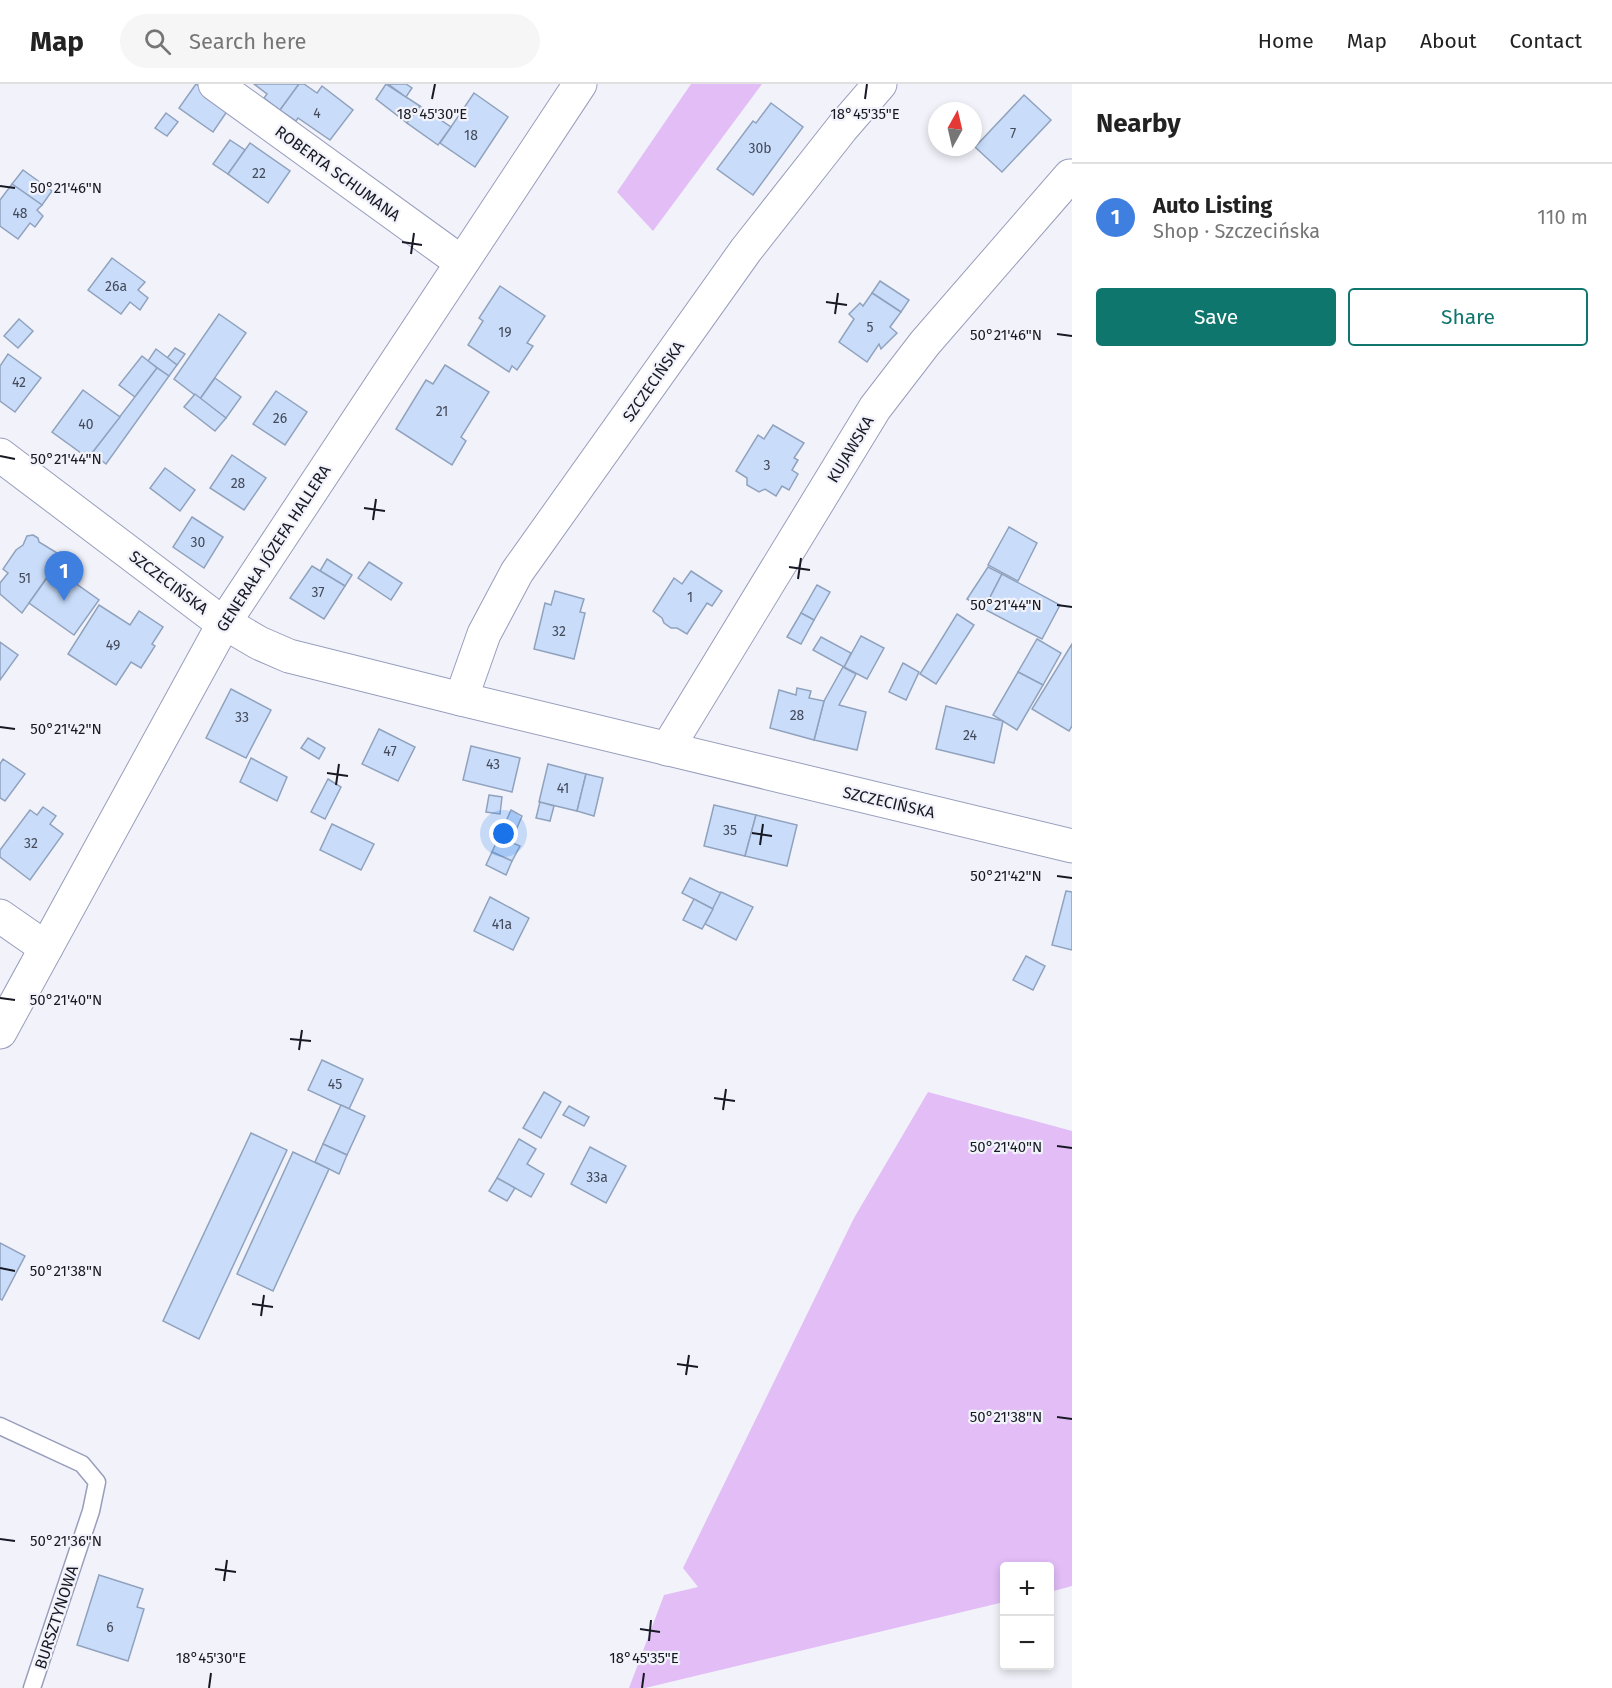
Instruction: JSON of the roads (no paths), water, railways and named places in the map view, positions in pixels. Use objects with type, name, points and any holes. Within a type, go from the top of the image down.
[{"type":"street","name":"ROBERTA SCHUMANA","points":[[215,84],[461,262]]},
{"type":"street","name":"GENERAŁA JÓZEFA HALLERA","points":[[0,1032],[224,622],[579,84]]},
{"type":"street","name":"SZCZECIŃSKA","points":[[461,699],[484,634],[517,572],[746,250],[842,128],[880,84]]},
{"type":"street","name":"KUJAWSKA","points":[[667,749],[875,408],[925,343],[1070,176]]},
{"type":"street","name":"SZCZECIŃSKA","points":[[0,455],[224,622],[259,643],[289,656],[1072,846]]},
{"type":"street","points":[[0,916],[46,948]]},
{"type":"lane","name":"BURSZTYNOWA","points":[[0,1426],[82,1464],[98,1482],[91,1511],[32,1688]]},
{"type":"place","name":"Auto Listing","points":[[64,601]]}]
